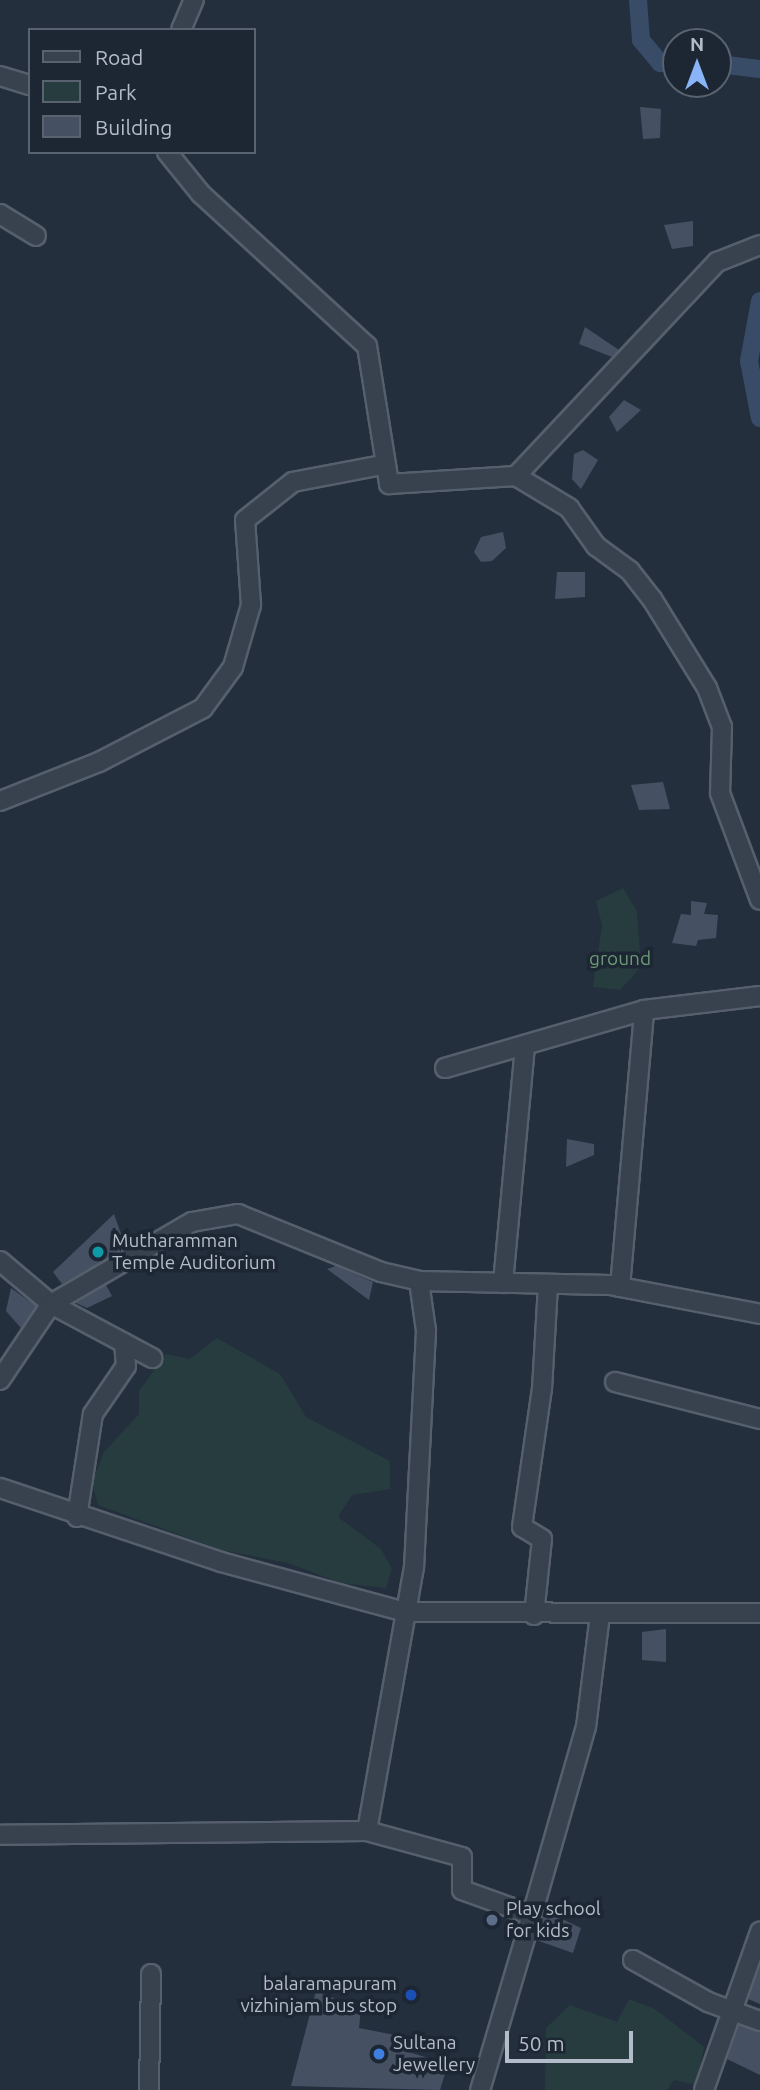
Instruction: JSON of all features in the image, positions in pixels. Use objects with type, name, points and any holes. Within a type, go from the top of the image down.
[{"type":"street","points":[[182,28],[194,0]]},
{"type":"street","points":[[0,76],[28,84]]},
{"type":"street","points":[[169,154],[201,194],[367,346],[382,465],[388,484],[516,476],[569,509],[596,547],[630,571],[697,671],[722,727],[720,793],[760,900]]},
{"type":"street","points":[[0,215],[36,236]]},
{"type":"street","points":[[516,476],[717,262],[760,245]]},
{"type":"street","points":[[0,801],[99,762],[203,708],[233,667],[251,605],[245,520],[293,482],[382,465]]},
{"type":"street","points":[[445,1068],[644,1010],[760,996]]},
{"type":"street","points":[[620,1287],[644,1010]]},
{"type":"street","points":[[503,1283],[525,1045]]},
{"type":"street","points":[[0,1380],[51,1304],[192,1223],[238,1214],[381,1272],[419,1281],[620,1287],[760,1314]]},
{"type":"street","points":[[0,1261],[51,1304],[152,1358]]},
{"type":"street","points":[[367,1831],[406,1612],[424,1453],[426,1331],[419,1281]]},
{"type":"street","points":[[534,1615],[542,1539],[522,1527],[542,1389],[548,1284]]},
{"type":"street","points":[[77,1517],[93,1414],[126,1366],[124,1343]]},
{"type":"street","points":[[615,1382],[760,1419]]},
{"type":"street","points":[[0,1488],[77,1517],[406,1612],[534,1615],[760,1613]]},
{"type":"street","points":[[480,2090],[586,1727],[600,1615]]},
{"type":"street","points":[[0,1835],[367,1831],[462,1857],[462,1890],[532,1915]]},
{"type":"street","points":[[704,2090],[760,1931]]},
{"type":"street","points":[[633,1960],[731,2011],[760,2021]]},
{"type":"street","points":[[149,2090],[151,1974]]},
{"type":"green space","name":"ground","points":[[623,888],[637,911],[641,967],[620,990],[593,987],[602,925],[596,901]]},
{"type":"green space","points":[[217,1338],[280,1374],[306,1417],[390,1461],[390,1489],[352,1495],[338,1517],[381,1549],[392,1569],[386,1588],[341,1583],[288,1563],[221,1550],[98,1505],[92,1482],[104,1452],[139,1414],[139,1391],[166,1354],[190,1359]]},
{"type":"green space","points":[[629,1999],[655,2009],[704,2047],[697,2085],[674,2080],[667,2090],[545,2090],[546,2028],[570,2005],[617,2022]]},
{"type":"building","points":[[640,107],[661,109],[660,138],[643,139]]},
{"type":"building","points":[[693,221],[693,246],[672,249],[664,225]]},
{"type":"building","points":[[585,327],[619,350],[612,357],[579,344]]},
{"type":"building","points":[[624,400],[641,410],[617,432],[609,417]]},
{"type":"building","points":[[583,450],[598,460],[581,489],[572,479],[574,454]]},
{"type":"building","points":[[503,532],[506,548],[492,561],[481,562],[474,552],[481,537]]},
{"type":"building","points":[[557,572],[585,572],[585,597],[555,599]]},
{"type":"building","points":[[663,782],[670,809],[639,810],[631,785]]},
{"type":"building","points":[[691,901],[707,903],[704,914],[718,915],[716,938],[698,940],[696,946],[672,943],[681,914],[691,915]]},
{"type":"building","points":[[567,1139],[594,1144],[594,1155],[566,1167]]},
{"type":"building","name":"Mutharamman Temple Auditorium","points":[[114,1214],[126,1248],[62,1284],[53,1272]]},
{"type":"building","points":[[336,1266],[373,1282],[369,1300],[327,1269]]},
{"type":"building","points":[[106,1285],[112,1296],[87,1308],[76,1303]]},
{"type":"building","points":[[11,1288],[36,1306],[21,1328],[6,1311]]},
{"type":"building","points":[[666,1629],[666,1662],[642,1660],[642,1632]]},
{"type":"building","points":[[545,1911],[581,1928],[573,1953],[536,1940]]},
{"type":"building","points":[[760,1966],[760,2004],[748,1999]]},
{"type":"building","points":[[316,1991],[361,2009],[359,2028],[405,2037],[402,2050],[448,2064],[440,2090],[291,2086]]},
{"type":"building","points":[[739,2025],[760,2032],[760,2075],[727,2059]]},
{"type":"waterway","points":[[638,0],[641,40],[662,63]]},
{"type":"waterway","points":[[732,66],[760,69]]},
{"type":"waterway","points":[[760,301],[749,361],[760,418]]},
{"type":"place","name":"Mutharamman Temple Auditorium","points":[[98,1252]]},
{"type":"place","name":"Play school for kids","points":[[492,1920]]},
{"type":"place","name":"balaramapuram vizhinjam bus stop","points":[[411,1995]]},
{"type":"place","name":"Sultana Jewellery","points":[[379,2054]]}]
